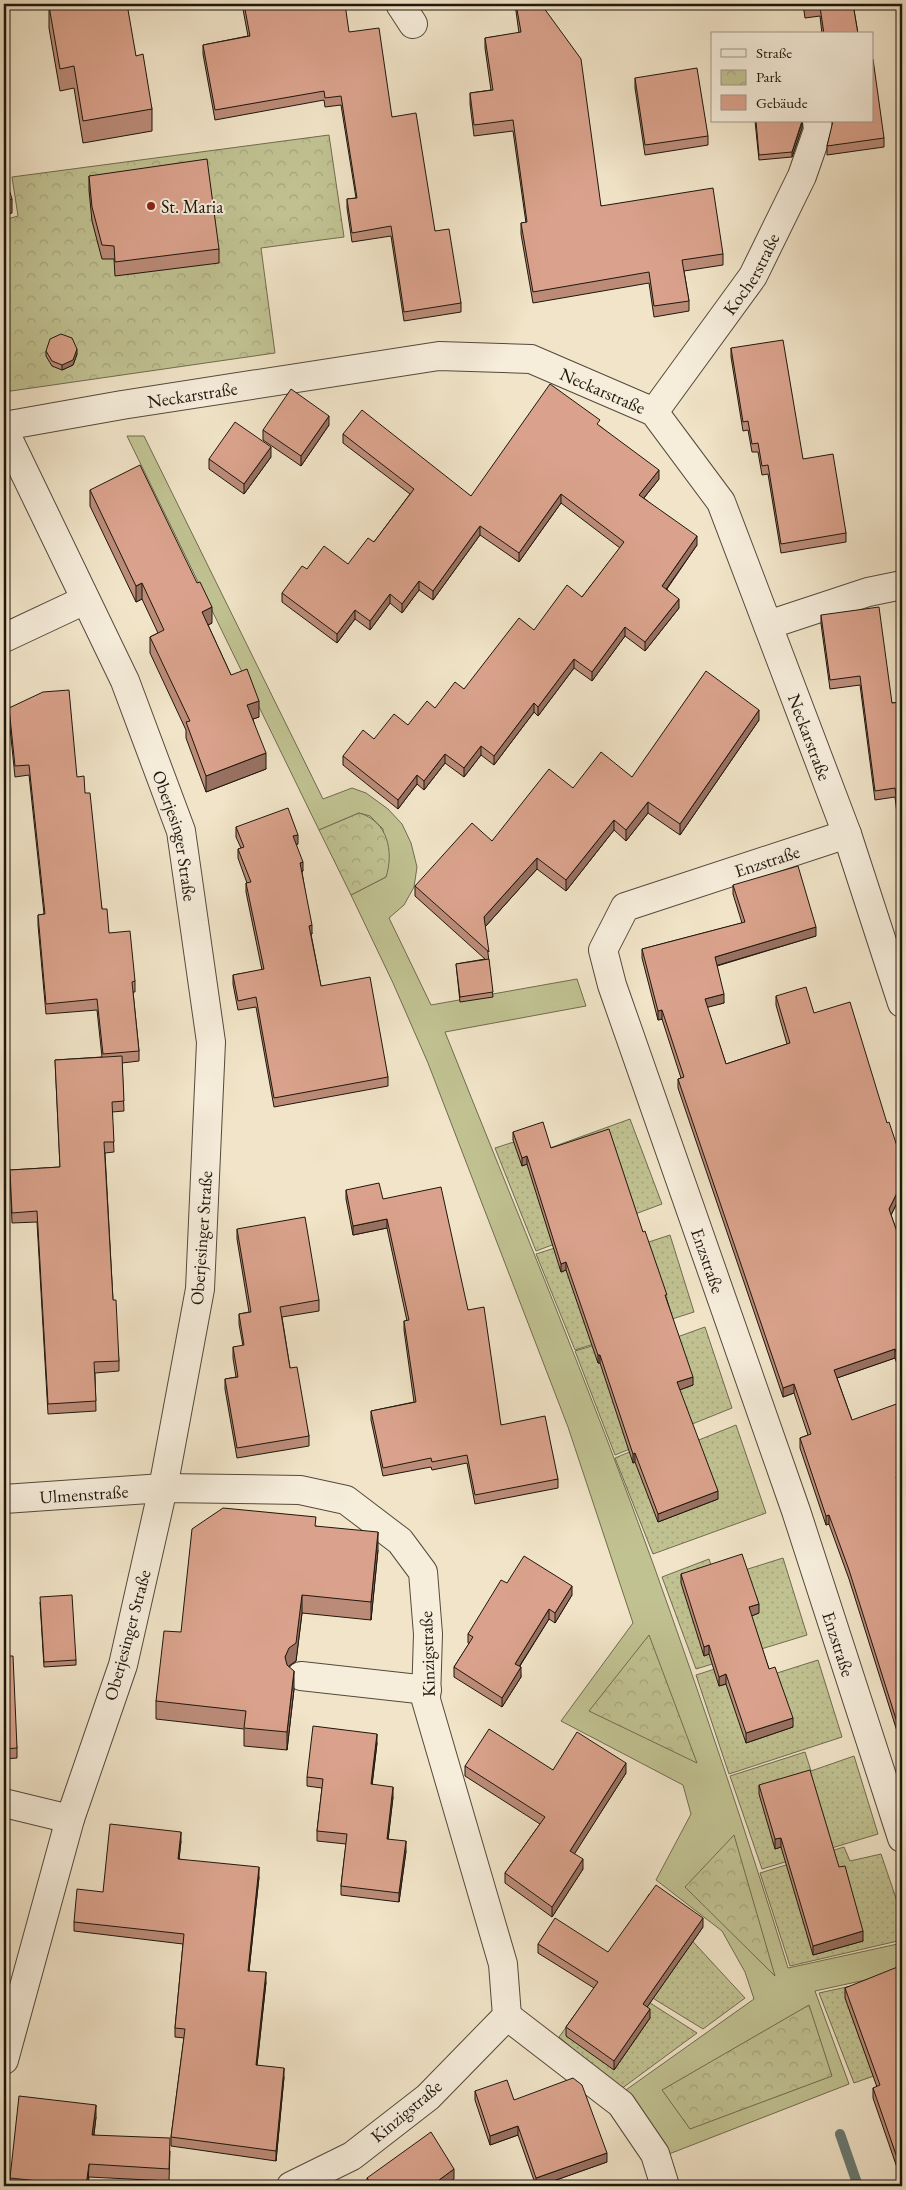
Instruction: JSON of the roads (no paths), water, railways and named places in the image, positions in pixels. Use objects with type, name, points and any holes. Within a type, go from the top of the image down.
[{"type":"street","name":"Kocherstraße","points":[[654,412],[752,276],[802,176],[818,130],[817,122]]},
{"type":"street","name":"Neckarstraße","points":[[4,426],[122,405],[439,356],[531,359],[654,412],[722,502],[847,834],[902,1003]]},
{"type":"street","name":"Oberjesinger Straße","points":[[4,430],[125,681],[181,831],[212,1042],[200,1289],[163,1488],[123,1664],[70,1819],[4,2060]]},
{"type":"street","points":[[768,625],[868,592],[902,585]]},
{"type":"street","points":[[4,638],[85,600]]},
{"type":"street","name":"Enzstraße","points":[[847,834],[625,907],[603,950],[612,985],[796,1511],[902,1838]]},
{"type":"street","name":"Ulmenstraße","points":[[4,1499],[163,1488]]},
{"type":"street","name":"Kinzigstraße","points":[[163,1488],[300,1490],[346,1500],[400,1541],[423,1572],[428,1634],[426,1700],[503,1964],[507,2016],[420,2102],[352,2156],[291,2186]]},
{"type":"street","points":[[301,1676],[427,1690]]},
{"type":"street","points":[[4,1803],[70,1819]]},
{"type":"street","points":[[507,2016],[621,2104],[655,2154],[665,2186]]},
{"type":"waterway","points":[[840,2134],[858,2186]]},
{"type":"place","name":"St. Maria","points":[[151,206]]}]
